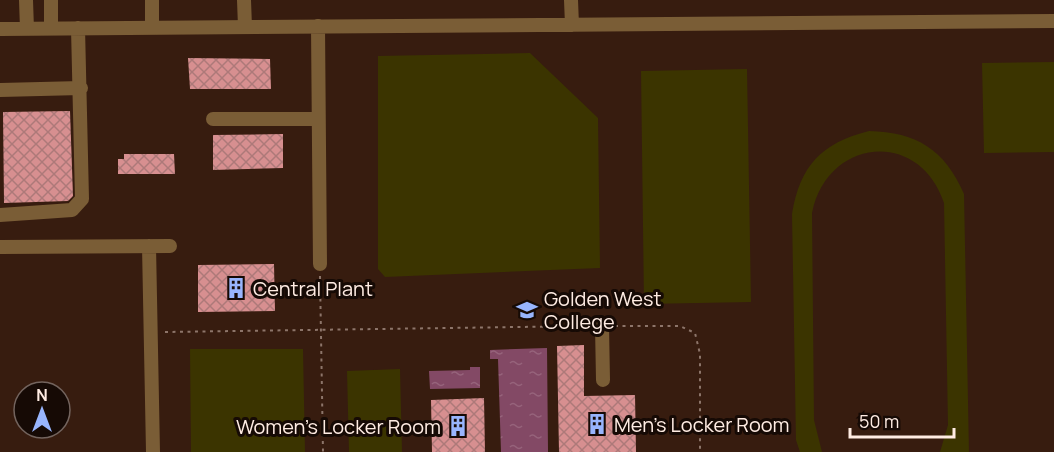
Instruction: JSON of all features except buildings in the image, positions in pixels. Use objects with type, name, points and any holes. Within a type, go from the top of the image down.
[{"type":"street","points":[[26,0],[27,29]]},
{"type":"street","points":[[51,0],[51,28]]},
{"type":"street","points":[[152,0],[152,28]]},
{"type":"street","points":[[244,0],[245,27]]},
{"type":"street","points":[[571,0],[572,25]]},
{"type":"street","points":[[0,29],[1054,21]]},
{"type":"street","points":[[318,26],[320,264]]},
{"type":"street","points":[[0,215],[72,210],[82,199],[78,28]]},
{"type":"street","points":[[0,90],[81,88]]},
{"type":"street","points":[[213,119],[318,119]]},
{"type":"street","points":[[148,246],[153,452]]},
{"type":"street","points":[[0,247],[170,246]]},
{"type":"street","points":[[602,326],[603,380]]},
{"type":"path","points":[[320,264],[323,452]]},
{"type":"path","points":[[151,332],[681,326],[695,333],[700,354],[700,452]]},
{"type":"shaded area","points":[[530,53],[598,118],[600,268],[385,277],[378,269],[378,56]]},
{"type":"shaded area","points":[[1054,62],[1054,152],[984,153],[982,63]]},
{"type":"shaded area","points":[[747,69],[751,302],[644,304],[641,71]]},
{"type":"shaded area","points":[[869,131],[901,135],[927,146],[948,166],[964,194],[969,452],[940,452],[948,425],[944,203],[932,179],[915,162],[895,153],[874,152],[854,157],[835,169],[821,188],[812,213],[814,420],[822,452],[800,452],[796,440],[792,214],[796,197],[807,170],[816,159],[838,142]]},
{"type":"shaded area","points":[[190,349],[303,349],[305,452],[191,452]]},
{"type":"shaded area","points":[[400,369],[402,452],[349,452],[347,371]]},
{"type":"water","points":[[547,348],[548,452],[501,452],[498,359],[490,359],[490,350]]},
{"type":"water","points":[[470,367],[480,367],[480,388],[430,389],[429,371],[470,370]]},
{"type":"place","name":"Central Plant","points":[[236,288]]},
{"type":"place","name":"Golden West College","points":[[527,310]]},
{"type":"place","name":"Men's Locker Room","points":[[597,424]]},
{"type":"place","name":"Women's Locker Room","points":[[458,426]]}]
